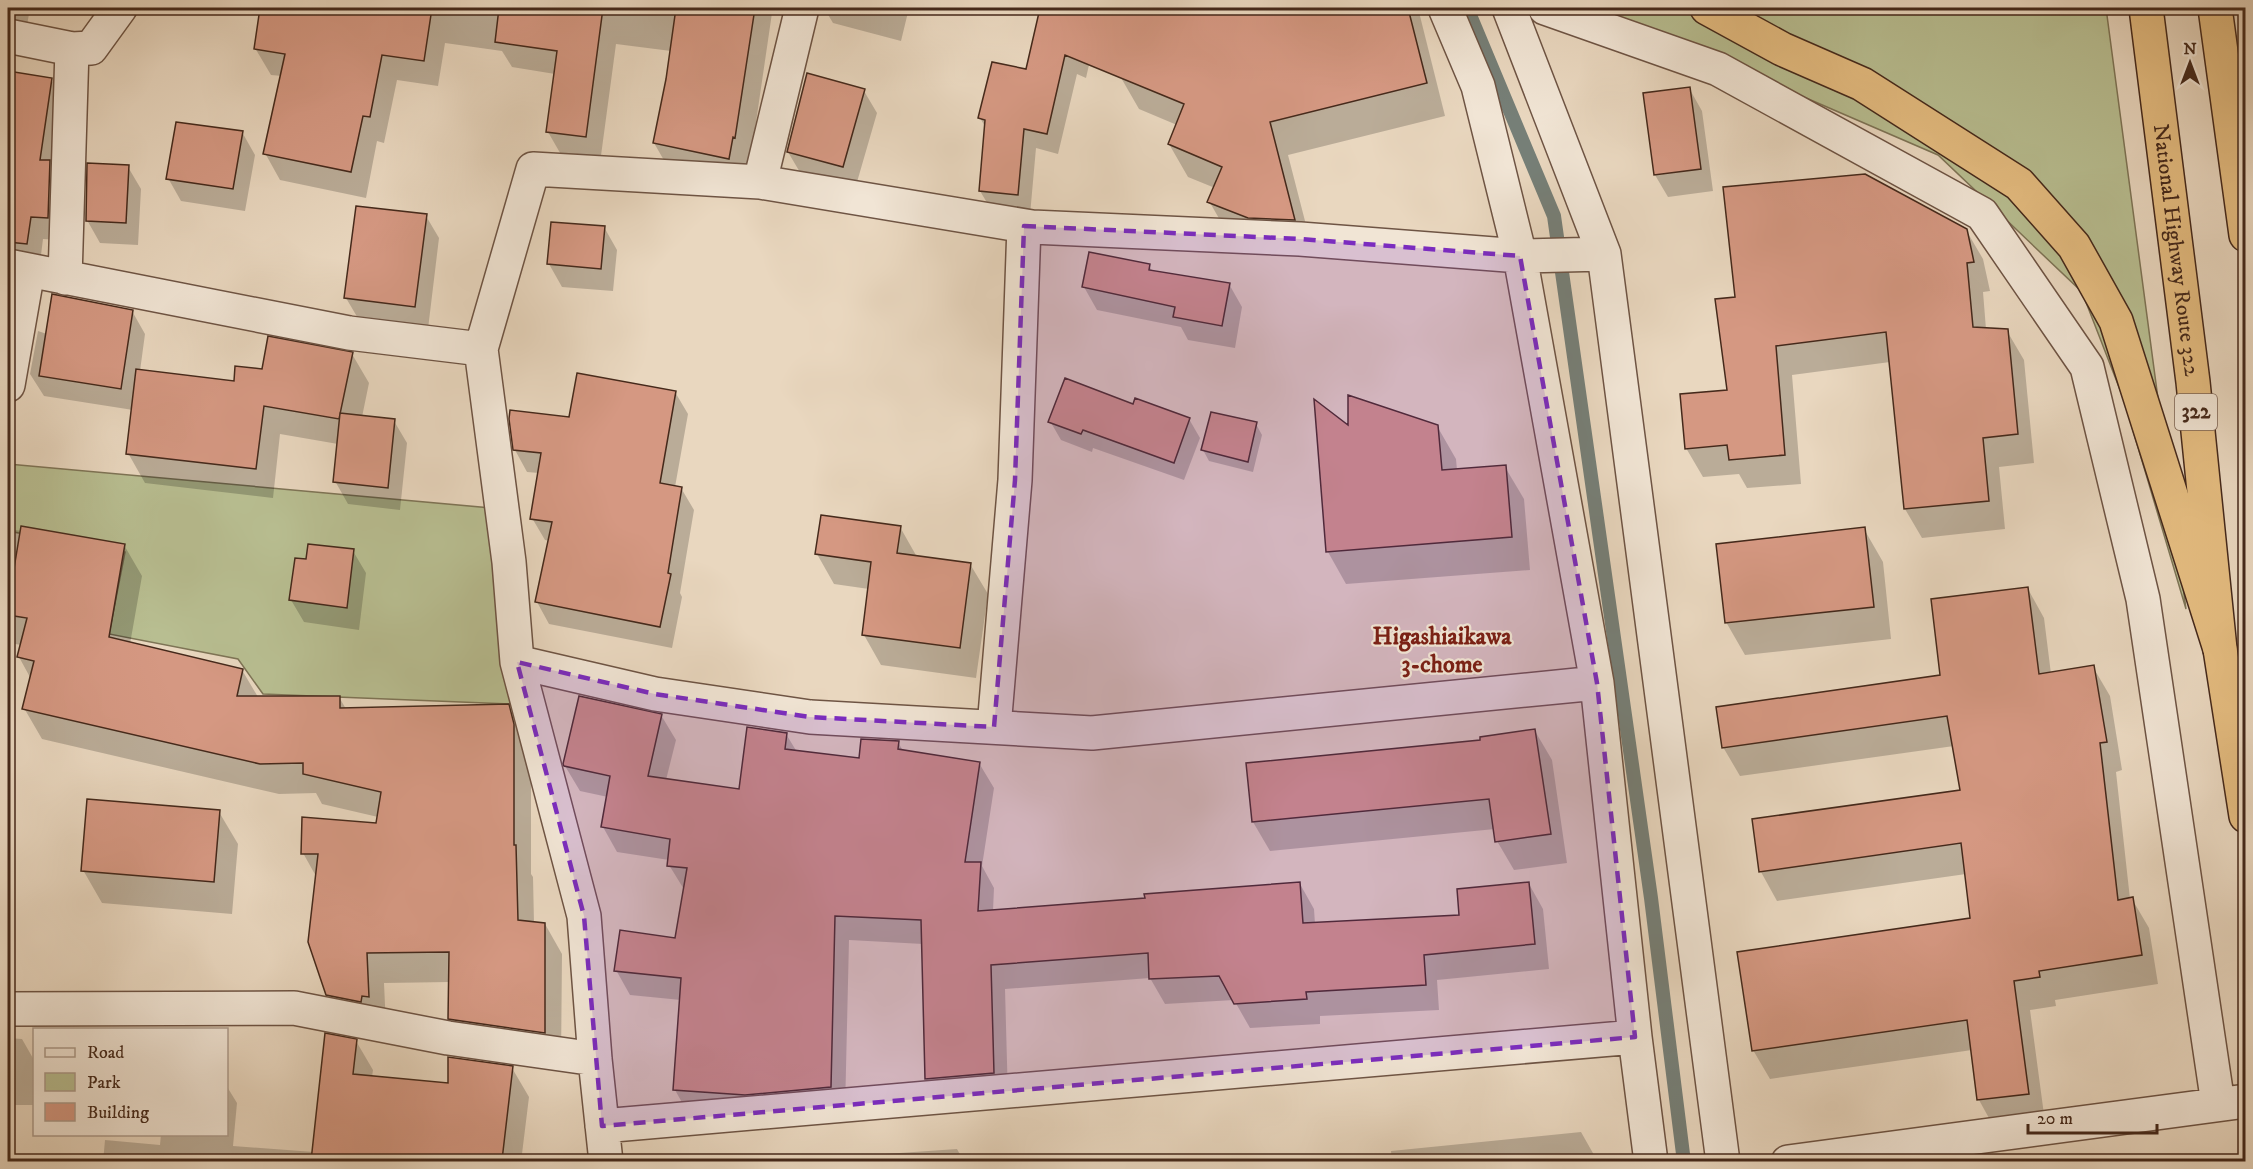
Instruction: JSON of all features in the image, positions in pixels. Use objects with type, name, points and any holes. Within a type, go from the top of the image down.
[{"type":"highway","points":[[1707,8],[1782,49],[1862,84],[2019,184],[2074,246],[2116,321],[2220,649]]},
{"type":"highway","name":"National Highway Route 322","points":[[2146,8],[2193,382],[2220,649],[2246,816]]},
{"type":"highway","points":[[2215,8],[2245,210]]},
{"type":"street","points":[[8,36],[72,50],[91,48],[120,8]]},
{"type":"street","points":[[760,182],[802,8]]},
{"type":"street","points":[[1445,8],[1478,86],[1520,256],[1597,683],[1635,1037],[1651,1161]]},
{"type":"street","points":[[1509,8],[1604,254],[1723,1161]]},
{"type":"street","points":[[1545,8],[1718,69],[1982,214],[2087,367],[2143,599],[2232,1102],[1788,1161]]},
{"type":"street","points":[[65,278],[72,50]]},
{"type":"street","points":[[606,1161],[595,1059],[584,916],[517,662],[509,562],[481,349],[533,170],[760,182],[1024,226],[1300,239],[1520,256],[1604,254]]},
{"type":"street","points":[[994,727],[1015,480],[1024,226]]},
{"type":"street","points":[[8,385],[18,269],[349,333],[481,349]]},
{"type":"street","points":[[517,662],[655,694],[810,717],[1092,733],[1597,683]]},
{"type":"street","points":[[8,1009],[294,1008],[448,1038],[595,1059]]},
{"type":"street","points":[[602,1126],[1635,1037]]},
{"type":"highlighted area","points":[[1024,226],[1300,239],[1520,256],[1597,683],[1635,1037],[602,1126],[584,916],[517,662],[655,694],[810,717],[994,727],[1015,480]]},
{"type":"green space","points":[[1598,8],[2106,8],[2186,609],[2124,400],[2082,292],[1938,155]]},
{"type":"green space","points":[[8,464],[502,509],[513,704],[263,694],[238,659],[109,634],[125,552],[8,531]]},
{"type":"building","points":[[260,8],[432,8],[424,61],[382,55],[370,117],[363,116],[351,172],[263,154],[285,54],[254,49]]},
{"type":"building","points":[[499,8],[603,8],[586,137],[546,132],[557,51],[495,42]]},
{"type":"building","points":[[676,8],[755,8],[735,138],[733,137],[729,159],[653,143],[666,79]]},
{"type":"building","points":[[1040,8],[1408,8],[1427,83],[1270,122],[1295,220],[1248,218],[1207,202],[1222,167],[1168,144],[1184,104],[1065,55],[1047,134],[1024,129],[1018,195],[979,191],[985,120],[978,118],[992,62],[1026,69]]},
{"type":"building","points":[[8,71],[52,78],[40,160],[50,160],[48,218],[31,217],[27,244],[8,242]]},
{"type":"building","points":[[807,73],[865,89],[843,167],[787,152]]},
{"type":"building","points":[[1690,87],[1701,169],[1654,175],[1643,93]]},
{"type":"building","points":[[176,122],[243,131],[233,189],[166,179]]},
{"type":"building","points":[[87,163],[129,165],[126,223],[86,221]]},
{"type":"building","points":[[1865,174],[1967,229],[1974,262],[1967,263],[1973,327],[2008,329],[2018,434],[1983,438],[1989,501],[1904,509],[1886,332],[1776,346],[1785,455],[1729,460],[1727,445],[1685,449],[1680,394],[1727,390],[1715,299],[1735,297],[1723,187]]},
{"type":"building","points":[[356,206],[427,214],[415,307],[344,298]]},
{"type":"building","points":[[551,222],[605,226],[601,269],[547,264]]},
{"type":"building","points":[[1089,252],[1150,264],[1149,270],[1230,283],[1222,326],[1173,317],[1175,307],[1082,287]]},
{"type":"building","points":[[52,294],[133,310],[121,389],[39,376]]},
{"type":"building","points":[[268,336],[353,352],[339,419],[264,406],[256,469],[126,454],[136,369],[234,381],[235,366],[262,369]]},
{"type":"building","points":[[577,373],[676,391],[660,483],[682,487],[668,573],[671,574],[660,627],[535,602],[552,522],[530,519],[541,453],[513,450],[510,410],[569,417]]},
{"type":"building","points":[[1065,378],[1133,404],[1135,398],[1190,418],[1174,463],[1083,430],[1081,434],[1048,422]]},
{"type":"building","points":[[1348,395],[1438,425],[1442,470],[1506,465],[1512,537],[1326,552],[1314,399],[1348,425]]},
{"type":"building","points":[[1211,412],[1257,422],[1248,462],[1201,450]]},
{"type":"building","points":[[340,413],[395,419],[388,488],[333,482]]},
{"type":"building","points":[[821,515],[901,526],[897,553],[971,563],[960,648],[862,635],[871,562],[815,554]]},
{"type":"building","points":[[21,526],[125,544],[109,637],[243,669],[237,696],[340,696],[340,708],[509,704],[514,724],[514,845],[516,845],[518,920],[545,923],[545,1033],[448,1019],[449,952],[367,953],[369,997],[362,996],[361,1002],[326,995],[308,942],[318,854],[301,854],[302,817],[376,823],[381,792],[303,774],[303,763],[260,764],[22,709],[34,661],[17,657],[27,618],[8,615]]},
{"type":"building","points":[[1865,527],[1874,607],[1725,623],[1716,544]]},
{"type":"building","points":[[308,544],[354,549],[347,608],[289,600],[295,558],[306,559]]},
{"type":"building","points":[[2028,587],[2039,674],[2094,665],[2107,742],[2100,743],[2118,900],[2133,897],[2142,955],[2039,971],[2040,977],[2014,981],[2029,1094],[1977,1100],[1967,1020],[1752,1051],[1737,952],[1970,918],[1961,843],[1759,872],[1752,819],[1960,790],[1947,716],[1722,748],[1716,707],[1940,675],[1931,599]]},
{"type":"building","points":[[579,696],[662,714],[648,776],[739,789],[747,727],[787,733],[785,749],[859,758],[861,739],[899,741],[898,749],[980,762],[965,862],[981,862],[978,911],[1145,898],[1144,894],[1300,882],[1303,923],[1459,915],[1457,889],[1529,882],[1535,944],[1424,955],[1426,985],[1306,992],[1307,999],[1234,1004],[1219,976],[1149,979],[1148,953],[991,965],[994,1073],[925,1079],[921,920],[835,916],[831,1087],[745,1095],[673,1090],[681,978],[614,971],[620,930],[675,938],[687,868],[667,866],[670,839],[601,827],[610,776],[563,764]]},
{"type":"building","points":[[1535,729],[1551,834],[1495,842],[1489,799],[1252,822],[1246,763],[1480,740],[1480,737]]},
{"type":"building","points":[[87,799],[220,810],[214,882],[81,871]]},
{"type":"building","points":[[325,1033],[357,1039],[353,1074],[448,1083],[448,1057],[513,1066],[502,1160],[467,1156],[466,1161],[311,1161]]},
{"type":"waterway","points":[[1467,8],[1554,216],[1651,898],[1684,1162]]},
{"type":"district","name":"Higashiaikawa 3-chome","points":[[1442,651]]}]
